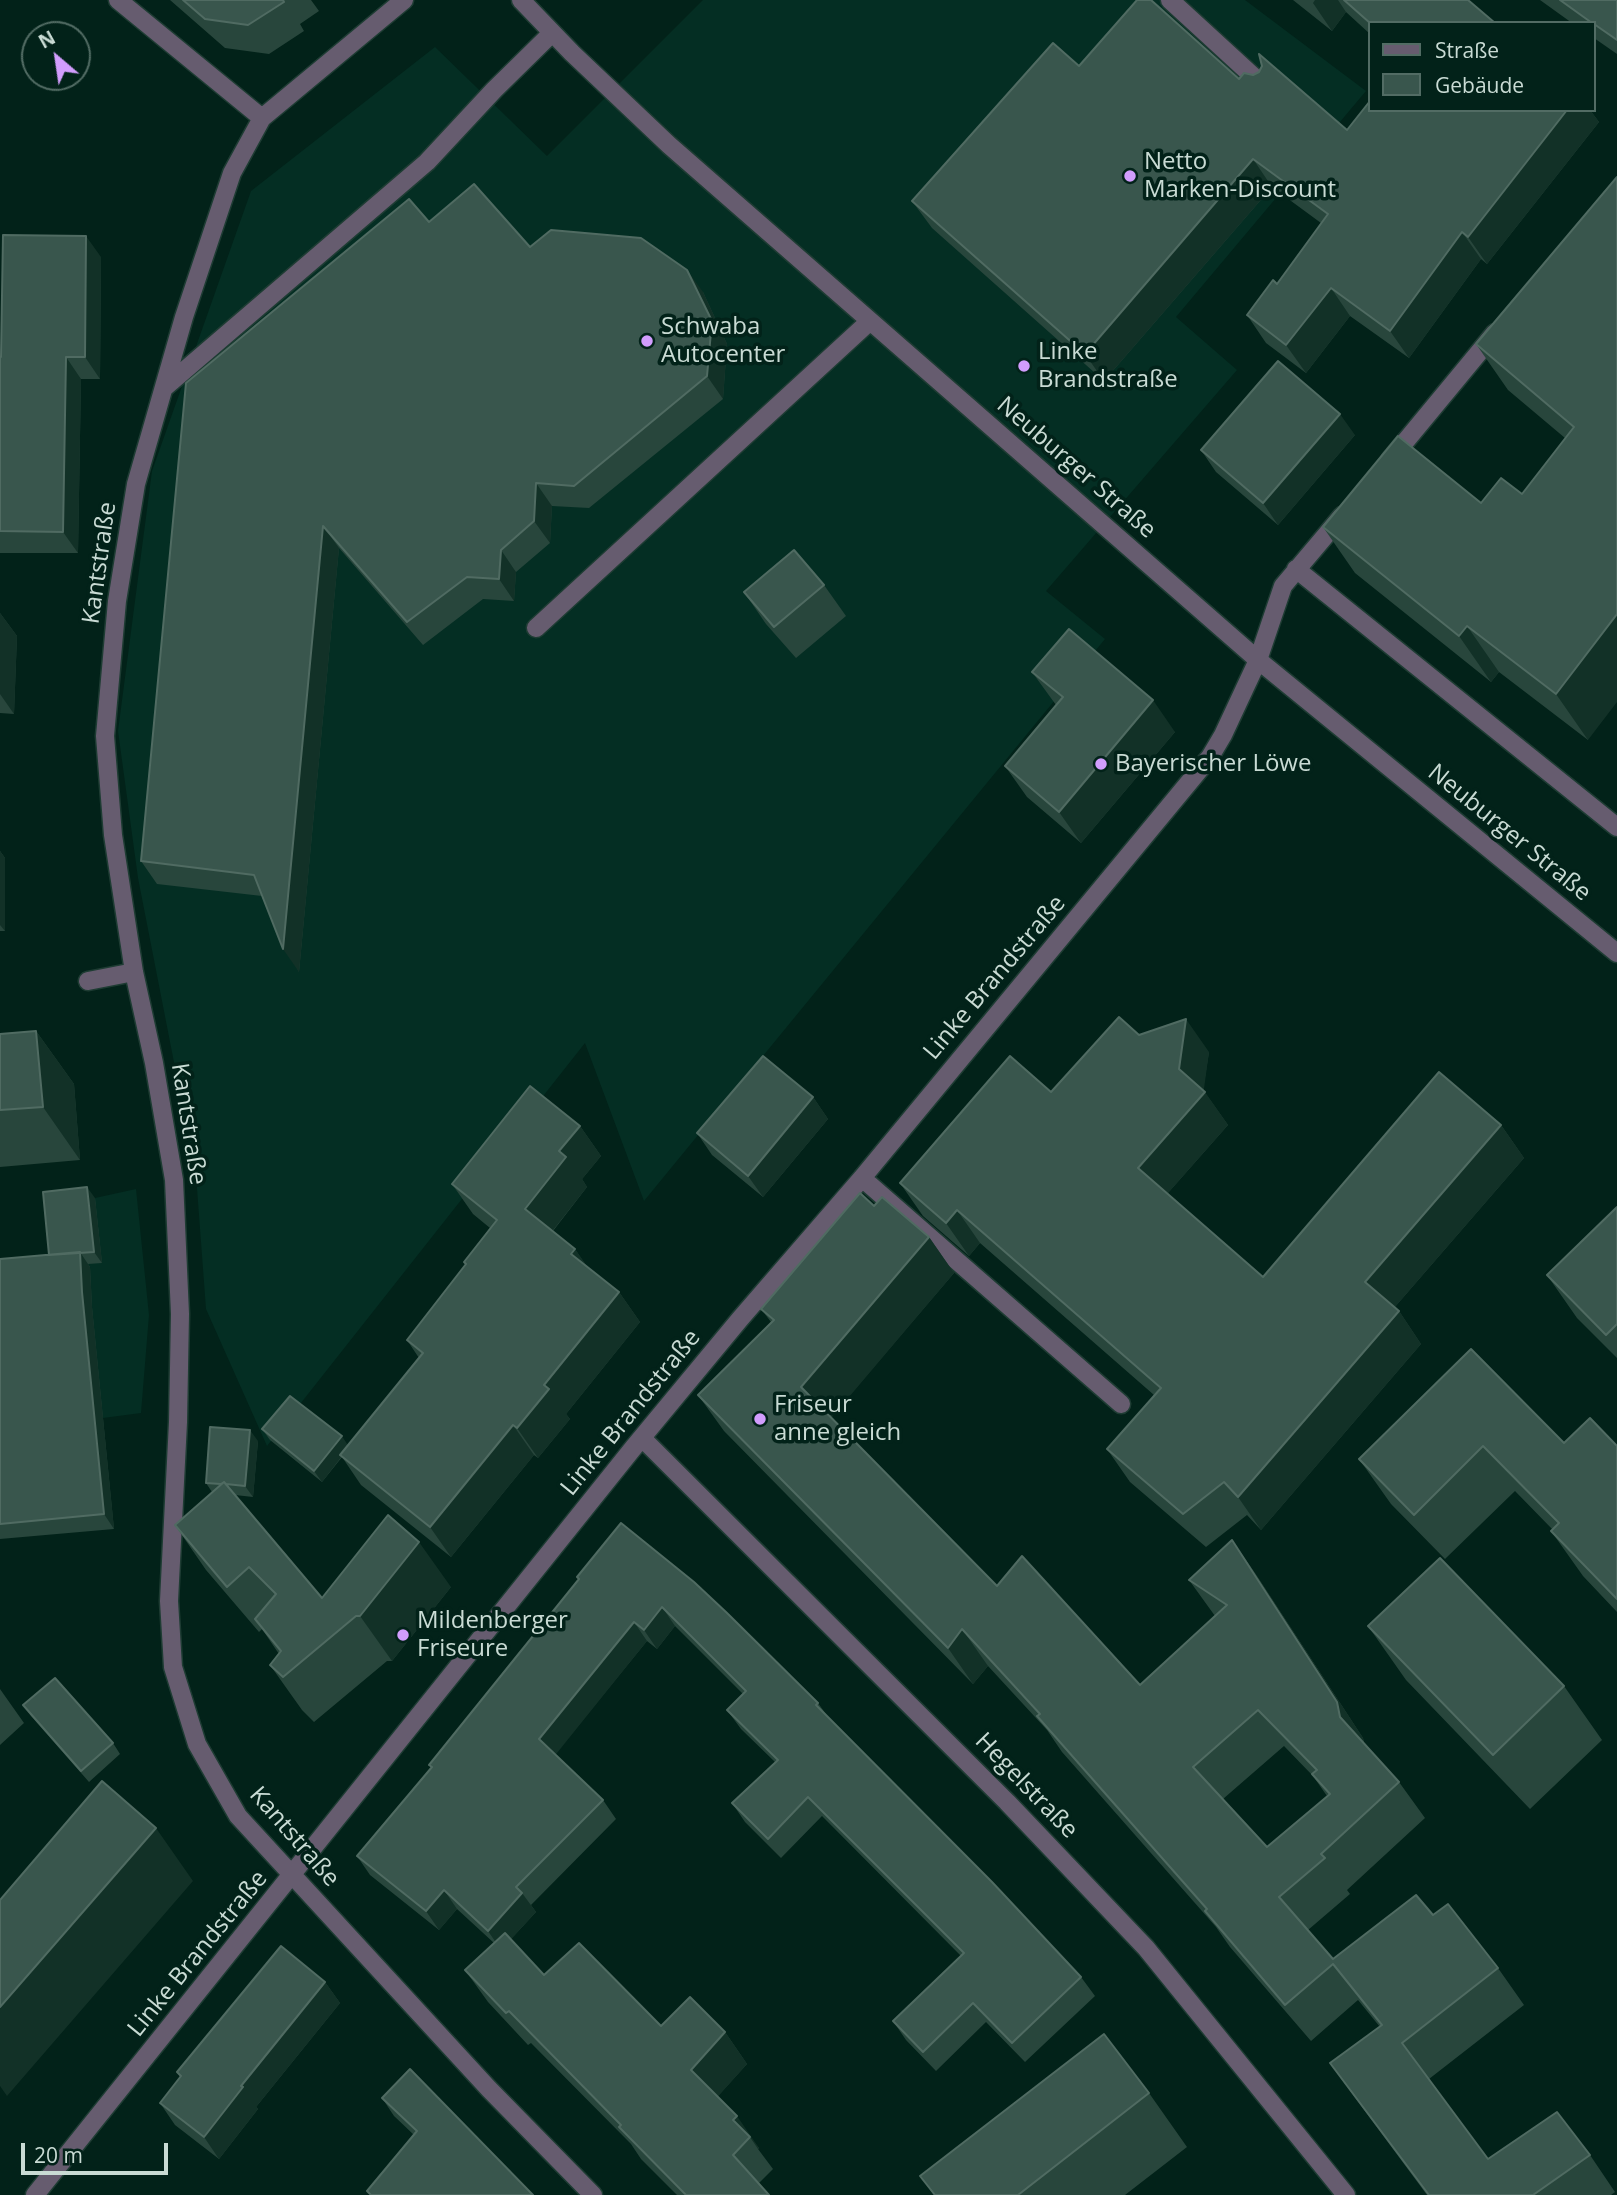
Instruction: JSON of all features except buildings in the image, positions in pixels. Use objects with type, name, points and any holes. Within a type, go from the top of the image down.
[{"type":"street","points":[[118,0],[262,118]]},
{"type":"street","name":"Kantstraße","points":[[404,0],[262,118],[232,173],[184,317],[134,495],[117,601],[105,736],[113,835],[134,972],[154,1063],[174,1180],[180,1314],[178,1422],[169,1601],[173,1667],[197,1744],[238,1816],[489,2090],[593,2195]]},
{"type":"street","name":"Neuburger Straße","points":[[521,0],[669,145],[1258,660],[1617,953]]},
{"type":"street","points":[[1170,0],[1270,92]]},
{"type":"street","points":[[164,388],[427,162],[552,33]]},
{"type":"street","points":[[1379,472],[1507,318]]},
{"type":"street","points":[[536,628],[870,321]]},
{"type":"street","name":"Linke Brandstraße","points":[[35,2195],[642,1438],[862,1178],[1210,757],[1258,660],[1283,586],[1353,502]]},
{"type":"street","points":[[1296,569],[1617,827]]},
{"type":"street","points":[[88,981],[134,972]]},
{"type":"street","points":[[862,1178],[1121,1404]]},
{"type":"street","name":"Hegelstraße","points":[[642,1438],[1007,1801],[1146,1948],[1346,2195]]},
{"type":"shaded area","points":[[703,0],[1245,0],[1366,91],[1176,317],[1237,370],[1046,591],[1105,639],[644,1201],[585,1043],[267,1446],[206,1309],[196,1175],[138,878],[118,731],[152,471],[251,191],[435,47],[547,156]]},
{"type":"shaded area","points":[[136,1189],[149,1315],[141,1413],[103,1418],[57,1268],[95,1198]]},
{"type":"place","name":"Netto Marken-Discount","points":[[1130,176]]},
{"type":"place","name":"Schwaba Autocenter","points":[[647,341]]},
{"type":"place","name":"Linke Brandstraße","points":[[1024,366]]},
{"type":"place","name":"Bayerischer Löwe","points":[[1101,764]]},
{"type":"place","name":"Friseur anne gleich","points":[[760,1419]]},
{"type":"place","name":"Mildenberger Friseure","points":[[403,1635]]}]
